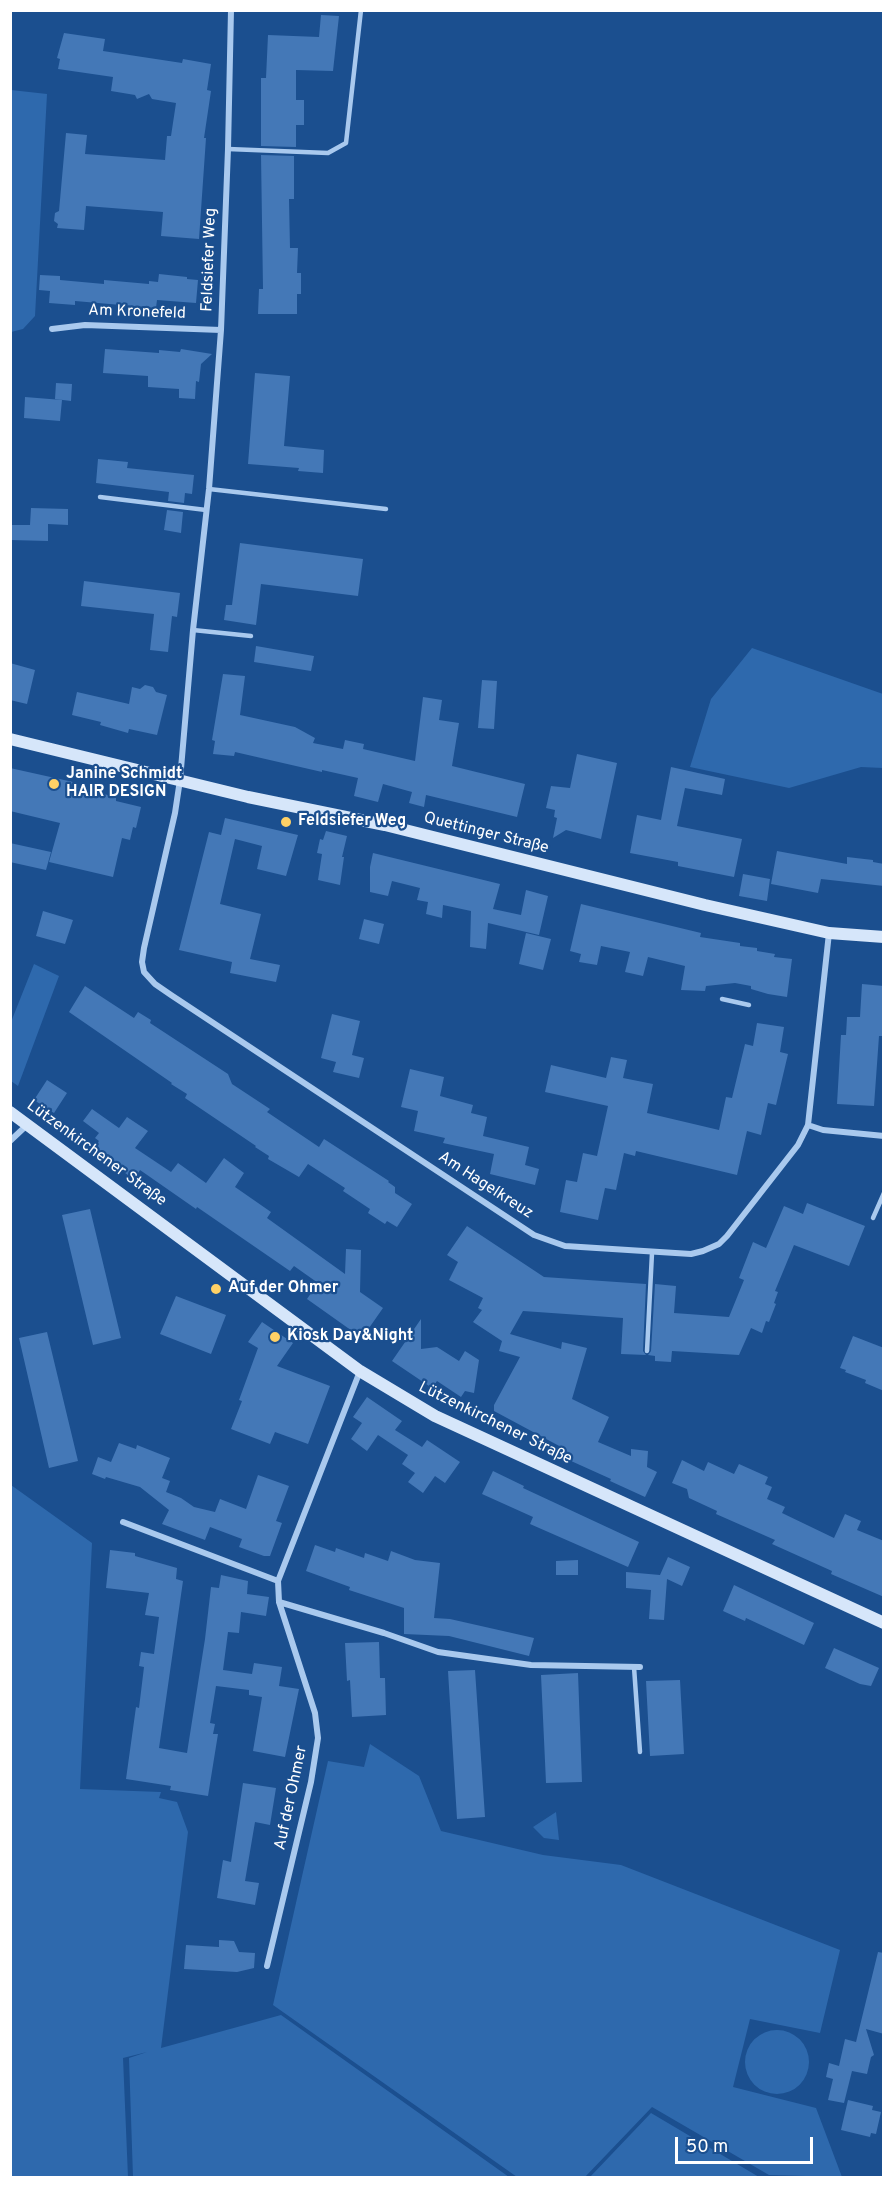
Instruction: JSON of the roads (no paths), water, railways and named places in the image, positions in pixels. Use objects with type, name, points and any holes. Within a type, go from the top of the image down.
[{"type":"main road","name":"Quettinger Straße","points":[[10,739],[248,797],[385,825],[567,872],[829,933],[884,938]]},
{"type":"main road","name":"Lützenkirchener Straße","points":[[10,1112],[360,1371],[435,1416],[884,1623]]},
{"type":"street","name":"Feldsiefer Weg","points":[[180,780],[193,630],[209,489],[221,330],[231,10]]},
{"type":"street","name":"Am Kronefeld","points":[[52,329],[85,325],[221,330]]},
{"type":"street","name":"Am Hagelkreuz","points":[[180,780],[175,813],[144,948],[142,962],[144,972],[155,984],[534,1235],[565,1246],[691,1254],[719,1244],[734,1228],[798,1145],[808,1125],[829,933]]},
{"type":"street","points":[[10,1141],[28,1124]]},
{"type":"street","points":[[808,1125],[823,1130],[884,1136]]},
{"type":"street","name":"Auf der Ohmer","points":[[267,1966],[311,1782],[318,1738],[315,1713],[279,1602],[278,1581],[360,1371]]},
{"type":"street","points":[[123,1522],[278,1581]]},
{"type":"street","points":[[279,1602],[438,1652],[531,1665],[637,1667]]},
{"type":"lane","points":[[228,149],[328,153],[346,143],[361,10]]},
{"type":"lane","points":[[209,489],[386,508]]},
{"type":"lane","points":[[100,497],[206,510]]},
{"type":"lane","points":[[193,630],[251,636]]},
{"type":"lane","points":[[722,999],[749,1005]]},
{"type":"lane","points":[[873,1218],[884,1192]]},
{"type":"lane","points":[[647,1351],[652,1252]]},
{"type":"lane","points":[[637,1667],[640,1752]]},
{"type":"place","name":"Janine Schmidt HAIR DESIGN","points":[[54,784]]},
{"type":"place","name":"Feldsiefer Weg","points":[[286,822]]},
{"type":"place","name":"Auf der Ohmer","points":[[216,1289]]},
{"type":"place","name":"Kiosk Day&Night","points":[[275,1337]]}]
